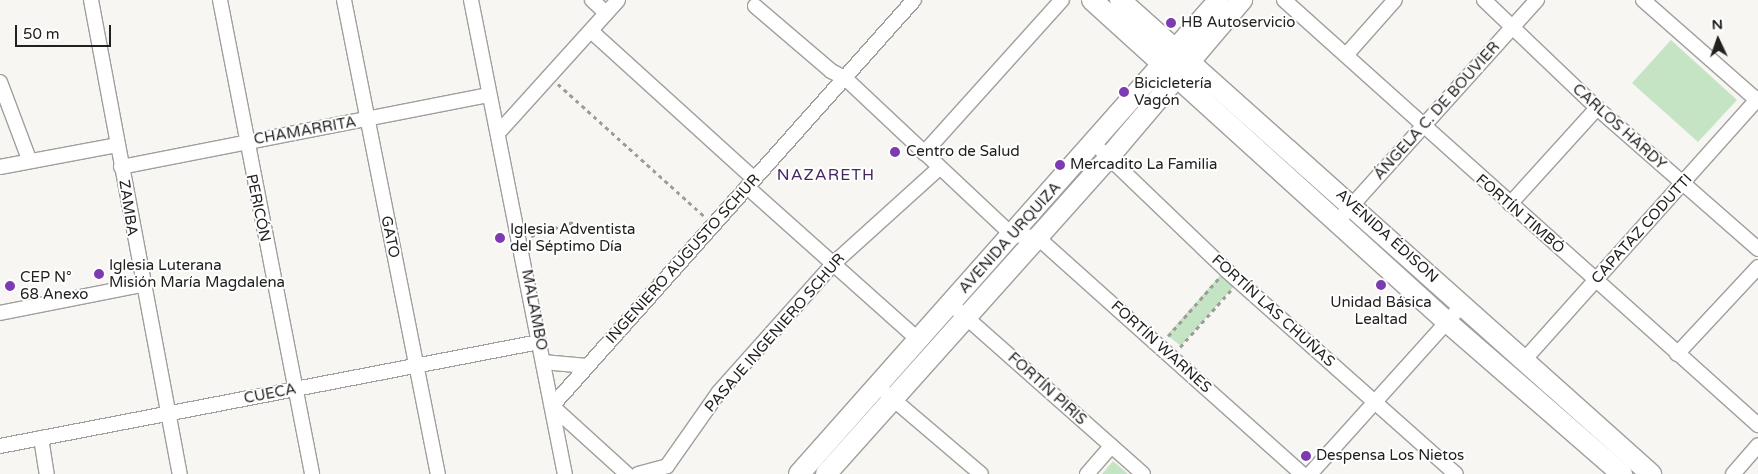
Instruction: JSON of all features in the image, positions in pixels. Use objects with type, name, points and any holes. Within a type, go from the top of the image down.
[{"type":"main road","name":"AVENIDA ÉDISON","points":[[1092,0],[1169,56],[1192,60],[1651,474]]},
{"type":"main road","name":"AVENIDA ÉDISON","points":[[1120,0],[1169,56],[1178,77],[1447,322],[1622,474]]},
{"type":"main road","name":"AVENIDA URQUIZA","points":[[828,473],[1037,237],[1169,56],[1219,0]]},
{"type":"main road","name":"AVENIDA URQUIZA","points":[[799,474],[1012,235],[1178,77],[1242,0]]},
{"type":"street","name":"ZAMBA","points":[[91,0],[118,145],[141,285],[169,413],[180,474]]},
{"type":"street","name":"PERICÓN","points":[[220,0],[245,142],[312,474]]},
{"type":"street","name":"GATO","points":[[344,0],[366,120],[438,474]]},
{"type":"street","name":"MALAMBO","points":[[471,0],[565,474]]},
{"type":"street","points":[[592,0],[606,13]]},
{"type":"street","points":[[498,133],[618,0]]},
{"type":"street","name":"INGENIERO AUGUSTO SCHUR","points":[[552,406],[914,0]]},
{"type":"street","points":[[924,153],[1062,0]]},
{"type":"street","name":"FORTÍN TIMBÓ","points":[[1284,0],[1347,54],[1421,127],[1758,425]]},
{"type":"street","points":[[1347,54],[1395,0]]},
{"type":"street","name":"CARLOS HARDY","points":[[1484,0],[1514,26],[1597,108],[1758,250]]},
{"type":"street","name":"ÁNGELA C. DE BOUVIER","points":[[1337,222],[1537,0]]},
{"type":"street","points":[[1643,0],[1758,100]]},
{"type":"street","points":[[755,6],[831,71],[845,78],[924,153],[938,169],[1012,235],[1037,237]]},
{"type":"street","points":[[590,31],[919,340]]},
{"type":"street","points":[[0,82],[29,159]]},
{"type":"street","name":"CHAMARRITA","points":[[121,167],[489,95]]},
{"type":"street","name":"CAPATAZ CODUTTI","points":[[1525,360],[1758,100]]},
{"type":"street","points":[[1510,204],[1597,108]]},
{"type":"street","points":[[0,167],[29,159],[118,145]]},
{"type":"street","name":"FORTÍN LAS CHUÑAS","points":[[1101,151],[1238,281],[1456,474]]},
{"type":"street","name":"PASAJE INGENIERO SCHUR","points":[[671,470],[719,392],[834,262],[938,169]]},
{"type":"street","name":"FORTÍN WARNES","points":[[1037,237],[1302,474]]},
{"type":"street","points":[[1677,354],[1758,267]]},
{"type":"street","points":[[0,313],[141,285]]},
{"type":"street","name":"FORTÍN PIRIS","points":[[951,304],[1143,474]]},
{"type":"street","points":[[1310,474],[1463,304]]},
{"type":"street","name":"CUECA","points":[[0,446],[540,342]]},
{"type":"street","points":[[543,362],[587,366]]},
{"type":"street","points":[[878,385],[892,400],[981,474]]},
{"type":"street","points":[[552,406],[627,474]]},
{"type":"street","points":[[41,438],[47,474]]},
{"type":"street","points":[[1733,474],[1758,445]]},
{"type":"street","points":[[1087,474],[1112,446]]},
{"type":"street","points":[[813,459],[828,473]]},
{"type":"street","points":[[638,474],[671,470]]},
{"type":"path","points":[[549,77],[714,224]]},
{"type":"path","points":[[520,240],[576,221]]},
{"type":"path","points":[[1160,345],[1226,270]]},
{"type":"path","points":[[1172,356],[1238,281]]},
{"type":"green space","points":[[1671,40],[1737,100],[1698,142],[1632,83]]},
{"type":"green space","points":[[1090,158],[1093,161],[1036,226],[1033,223]]},
{"type":"green space","points":[[1360,223],[1444,301],[1441,305],[1356,226]]},
{"type":"green space","points":[[1224,271],[1237,283],[1181,346],[1167,335]]},
{"type":"green space","points":[[1469,323],[1639,474],[1631,474],[1465,327]]},
{"type":"green space","points":[[1113,461],[1128,474],[1102,474]]},
{"type":"place","name":"HB Autoservicio","points":[[1171,23]]},
{"type":"place","name":"Bicicletería Vagón","points":[[1124,92]]},
{"type":"place","name":"Centro de Salud","points":[[895,152]]},
{"type":"place","name":"Mercadito La Familia","points":[[1060,165]]},
{"type":"place","name":"Iglesia Adventista del Séptimo Día","points":[[500,238]]},
{"type":"place","name":"Iglesia Luterana Misión María Magdalena","points":[[99,274]]},
{"type":"place","name":"Unidad Básica Lealtad","points":[[1381,285]]},
{"type":"place","name":"CEP N° 68 Anexo","points":[[10,286]]},
{"type":"place","name":"Despensa Los Nietos","points":[[1306,456]]},
{"type":"district","name":"NAZARETH","points":[[826,175]]}]
